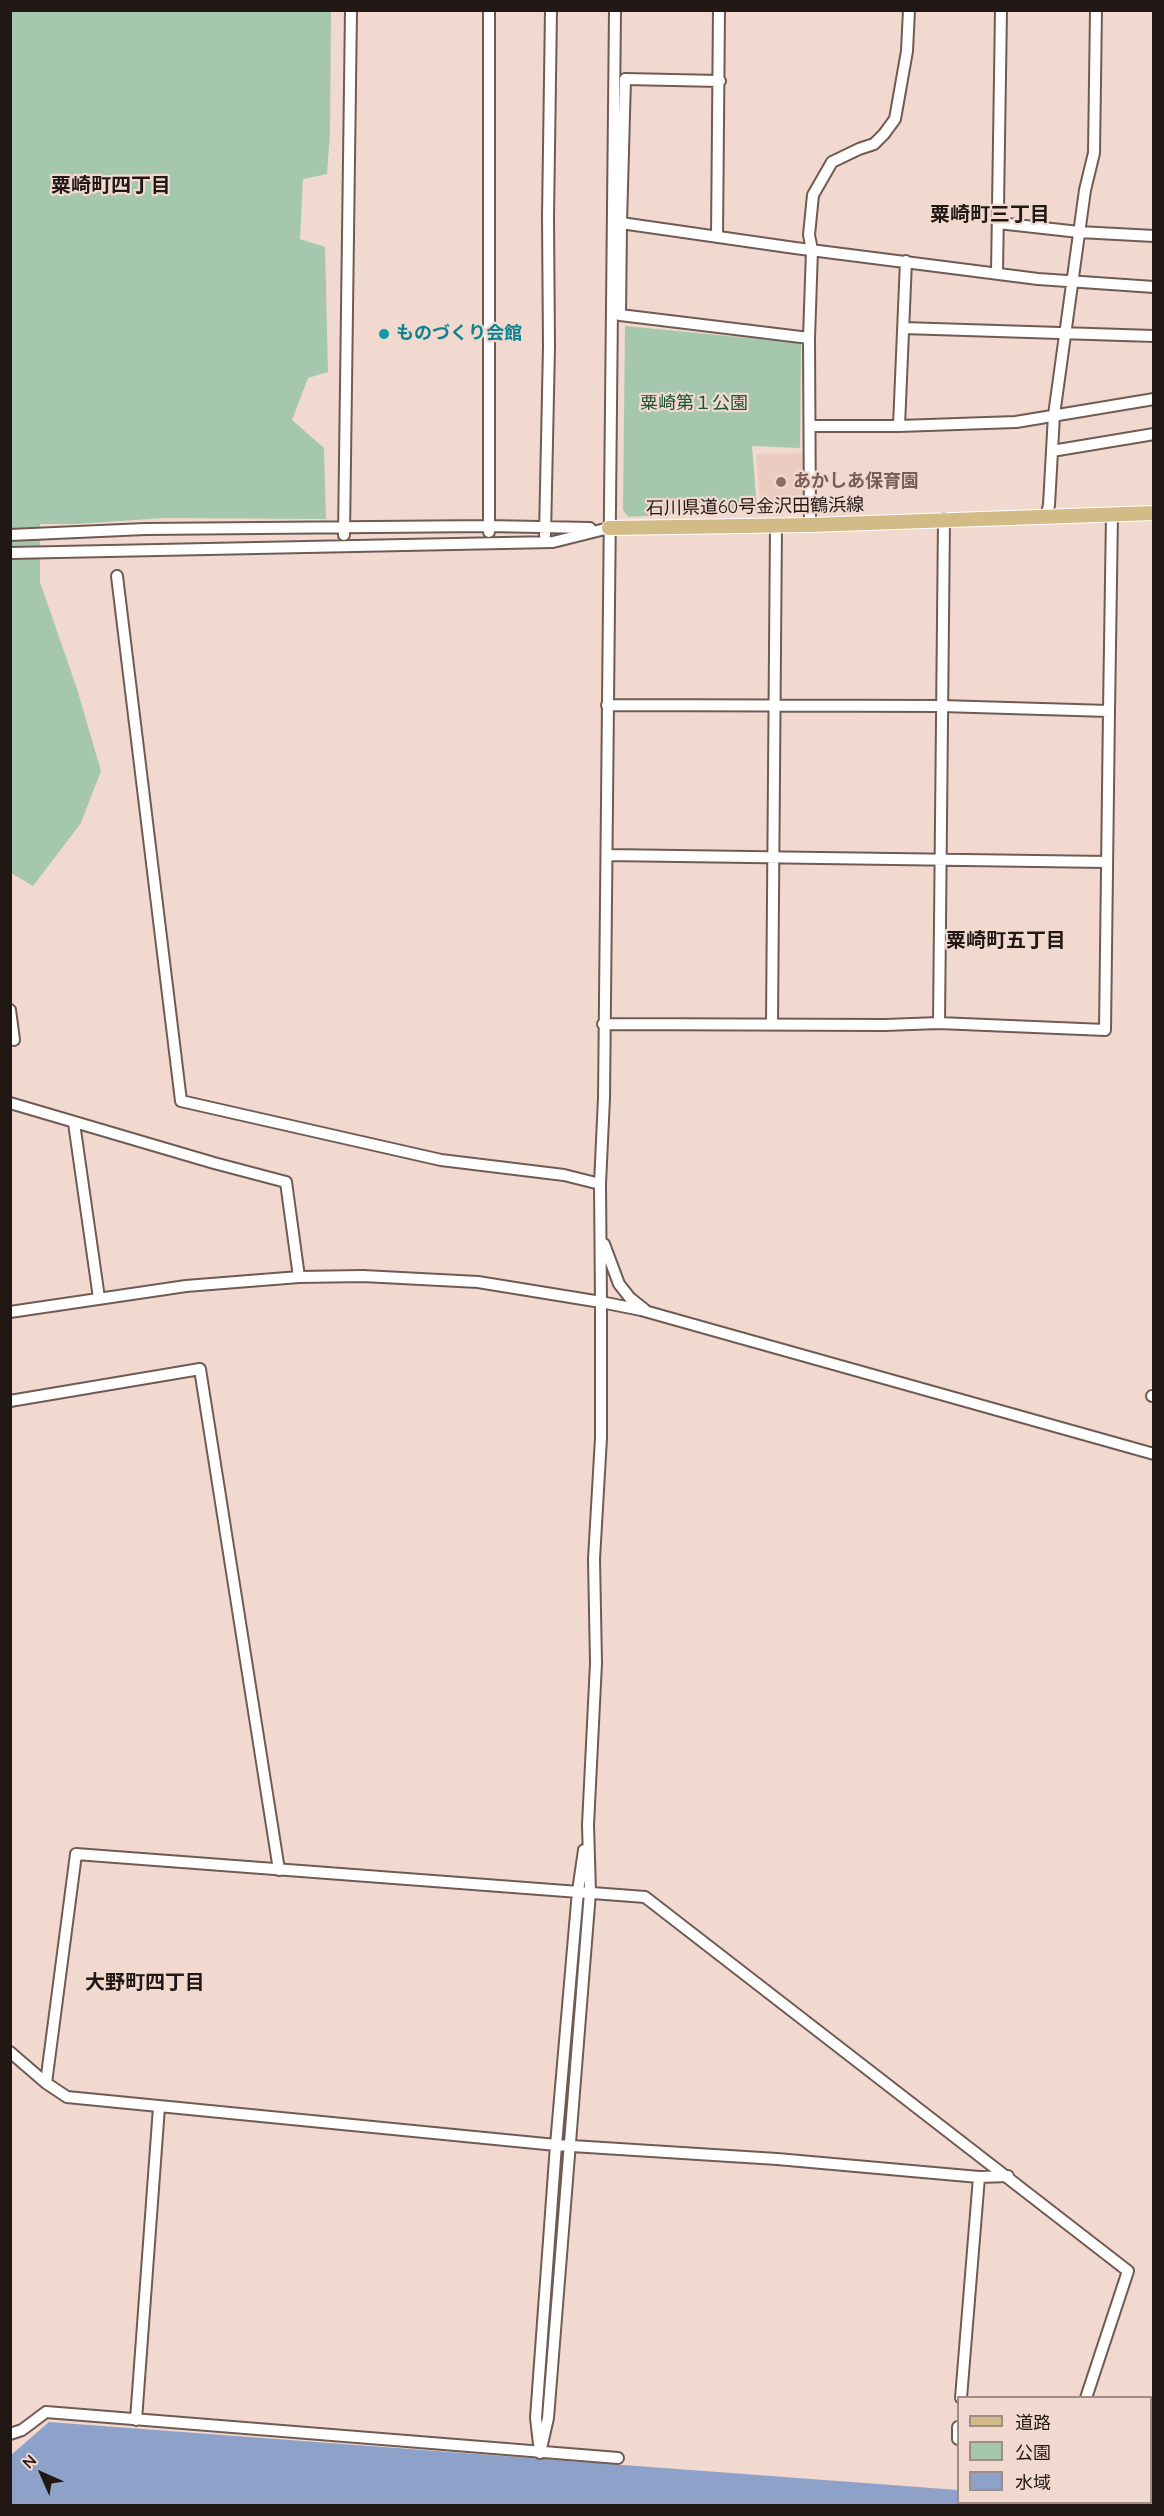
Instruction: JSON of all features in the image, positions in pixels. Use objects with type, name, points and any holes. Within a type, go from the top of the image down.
[{"type":"main road","name":"石川県道60号金沢田鶴浜線","points":[[609,528],[810,525],[1154,513]]},
{"type":"street","points":[[345,544],[351,10]]},
{"type":"street","points":[[489,10],[489,542]]},
{"type":"street","points":[[544,542],[549,347],[551,10]]},
{"type":"street","points":[[540,2453],[548,2418],[590,1892],[588,1825],[596,1663],[594,1559],[601,1438],[600,1184],[604,1098],[615,10]]},
{"type":"street","points":[[717,237],[719,10]]},
{"type":"street","points":[[810,525],[809,338],[812,250],[809,236],[813,195],[832,162],[859,148],[874,144],[895,119],[907,51],[909,10]]},
{"type":"street","points":[[997,273],[1001,10]]},
{"type":"street","points":[[1046,517],[1049,505],[1054,415],[1067,332],[1084,190],[1094,153],[1096,10]]},
{"type":"street","points":[[720,81],[625,80],[620,315],[809,338]]},
{"type":"street","points":[[621,223],[997,273],[1154,287]]},
{"type":"street","points":[[998,223],[1079,232],[1154,236]]},
{"type":"street","points":[[899,426],[906,261]]},
{"type":"street","points":[[903,328],[1154,336]]},
{"type":"street","points":[[810,426],[1016,422],[1154,399]]},
{"type":"street","points":[[1052,451],[1154,434]]},
{"type":"street","points":[[603,1024],[885,1025],[939,1023],[1105,1030],[1112,514]]},
{"type":"street","points":[[939,1023],[944,519]]},
{"type":"street","points":[[772,1023],[776,525]]},
{"type":"street","points":[[10,535],[145,529],[488,526],[609,528]]},
{"type":"street","points":[[10,553],[345,544],[544,542],[609,528]]},
{"type":"street","points":[[117,576],[181,1101],[441,1160],[564,1175],[600,1184]]},
{"type":"street","points":[[607,705],[941,706],[1109,711]]},
{"type":"street","points":[[607,855],[1107,862]]},
{"type":"street","points":[[10,1010],[14,1040]]},
{"type":"street","points":[[10,1103],[286,1182],[299,1277]]},
{"type":"street","points":[[74,1123],[99,1298]]},
{"type":"street","points":[[602,1238],[619,1284],[630,1298],[648,1312]]},
{"type":"street","points":[[10,1312],[186,1286],[299,1277],[363,1276],[478,1282],[648,1312],[1154,1454]]},
{"type":"street","points":[[10,1401],[200,1369],[279,1870]]},
{"type":"street","points":[[540,2453],[536,2418],[556,2145],[578,1891],[588,1825]]},
{"type":"street","points":[[46,2083],[76,1854],[645,1897],[1128,2271],[1086,2396]]},
{"type":"street","points":[[10,2052],[46,2083],[67,2097],[556,2145],[777,2159],[979,2177],[1008,2176]]},
{"type":"street","points":[[136,2420],[159,2107]]},
{"type":"street","points":[[961,2396],[979,2177]]},
{"type":"street","points":[[10,2434],[22,2430],[46,2412],[618,2458]]},
{"type":"shaded area","name":"あかしあ保育園","points":[[803,453],[806,511],[761,513],[756,454]]},
{"type":"green space","points":[[11,11],[331,11],[330,132],[327,174],[303,179],[300,239],[325,247],[328,372],[308,378],[292,420],[324,448],[326,519],[164,518],[40,524],[40,582],[77,689],[101,771],[81,823],[33,886],[11,873]]},
{"type":"green space","name":"粟崎第１公園","points":[[625,326],[801,343],[800,448],[752,446],[757,510],[628,517],[623,510]]},
{"type":"water","points":[[49,2422],[957,2490],[957,2504],[1009,2505],[11,2505],[11,2455]]},
{"type":"place","name":"ものづくり会館","points":[[384,334]]},
{"type":"place","name":"あかしあ保育園","points":[[781,482]]},
{"type":"district","name":"粟崎町四丁目","points":[[111,186]]},
{"type":"district","name":"粟崎町三丁目","points":[[990,215]]},
{"type":"district","name":"粟崎町五丁目","points":[[1006,941]]},
{"type":"district","name":"大野町四丁目","points":[[145,1983]]}]
